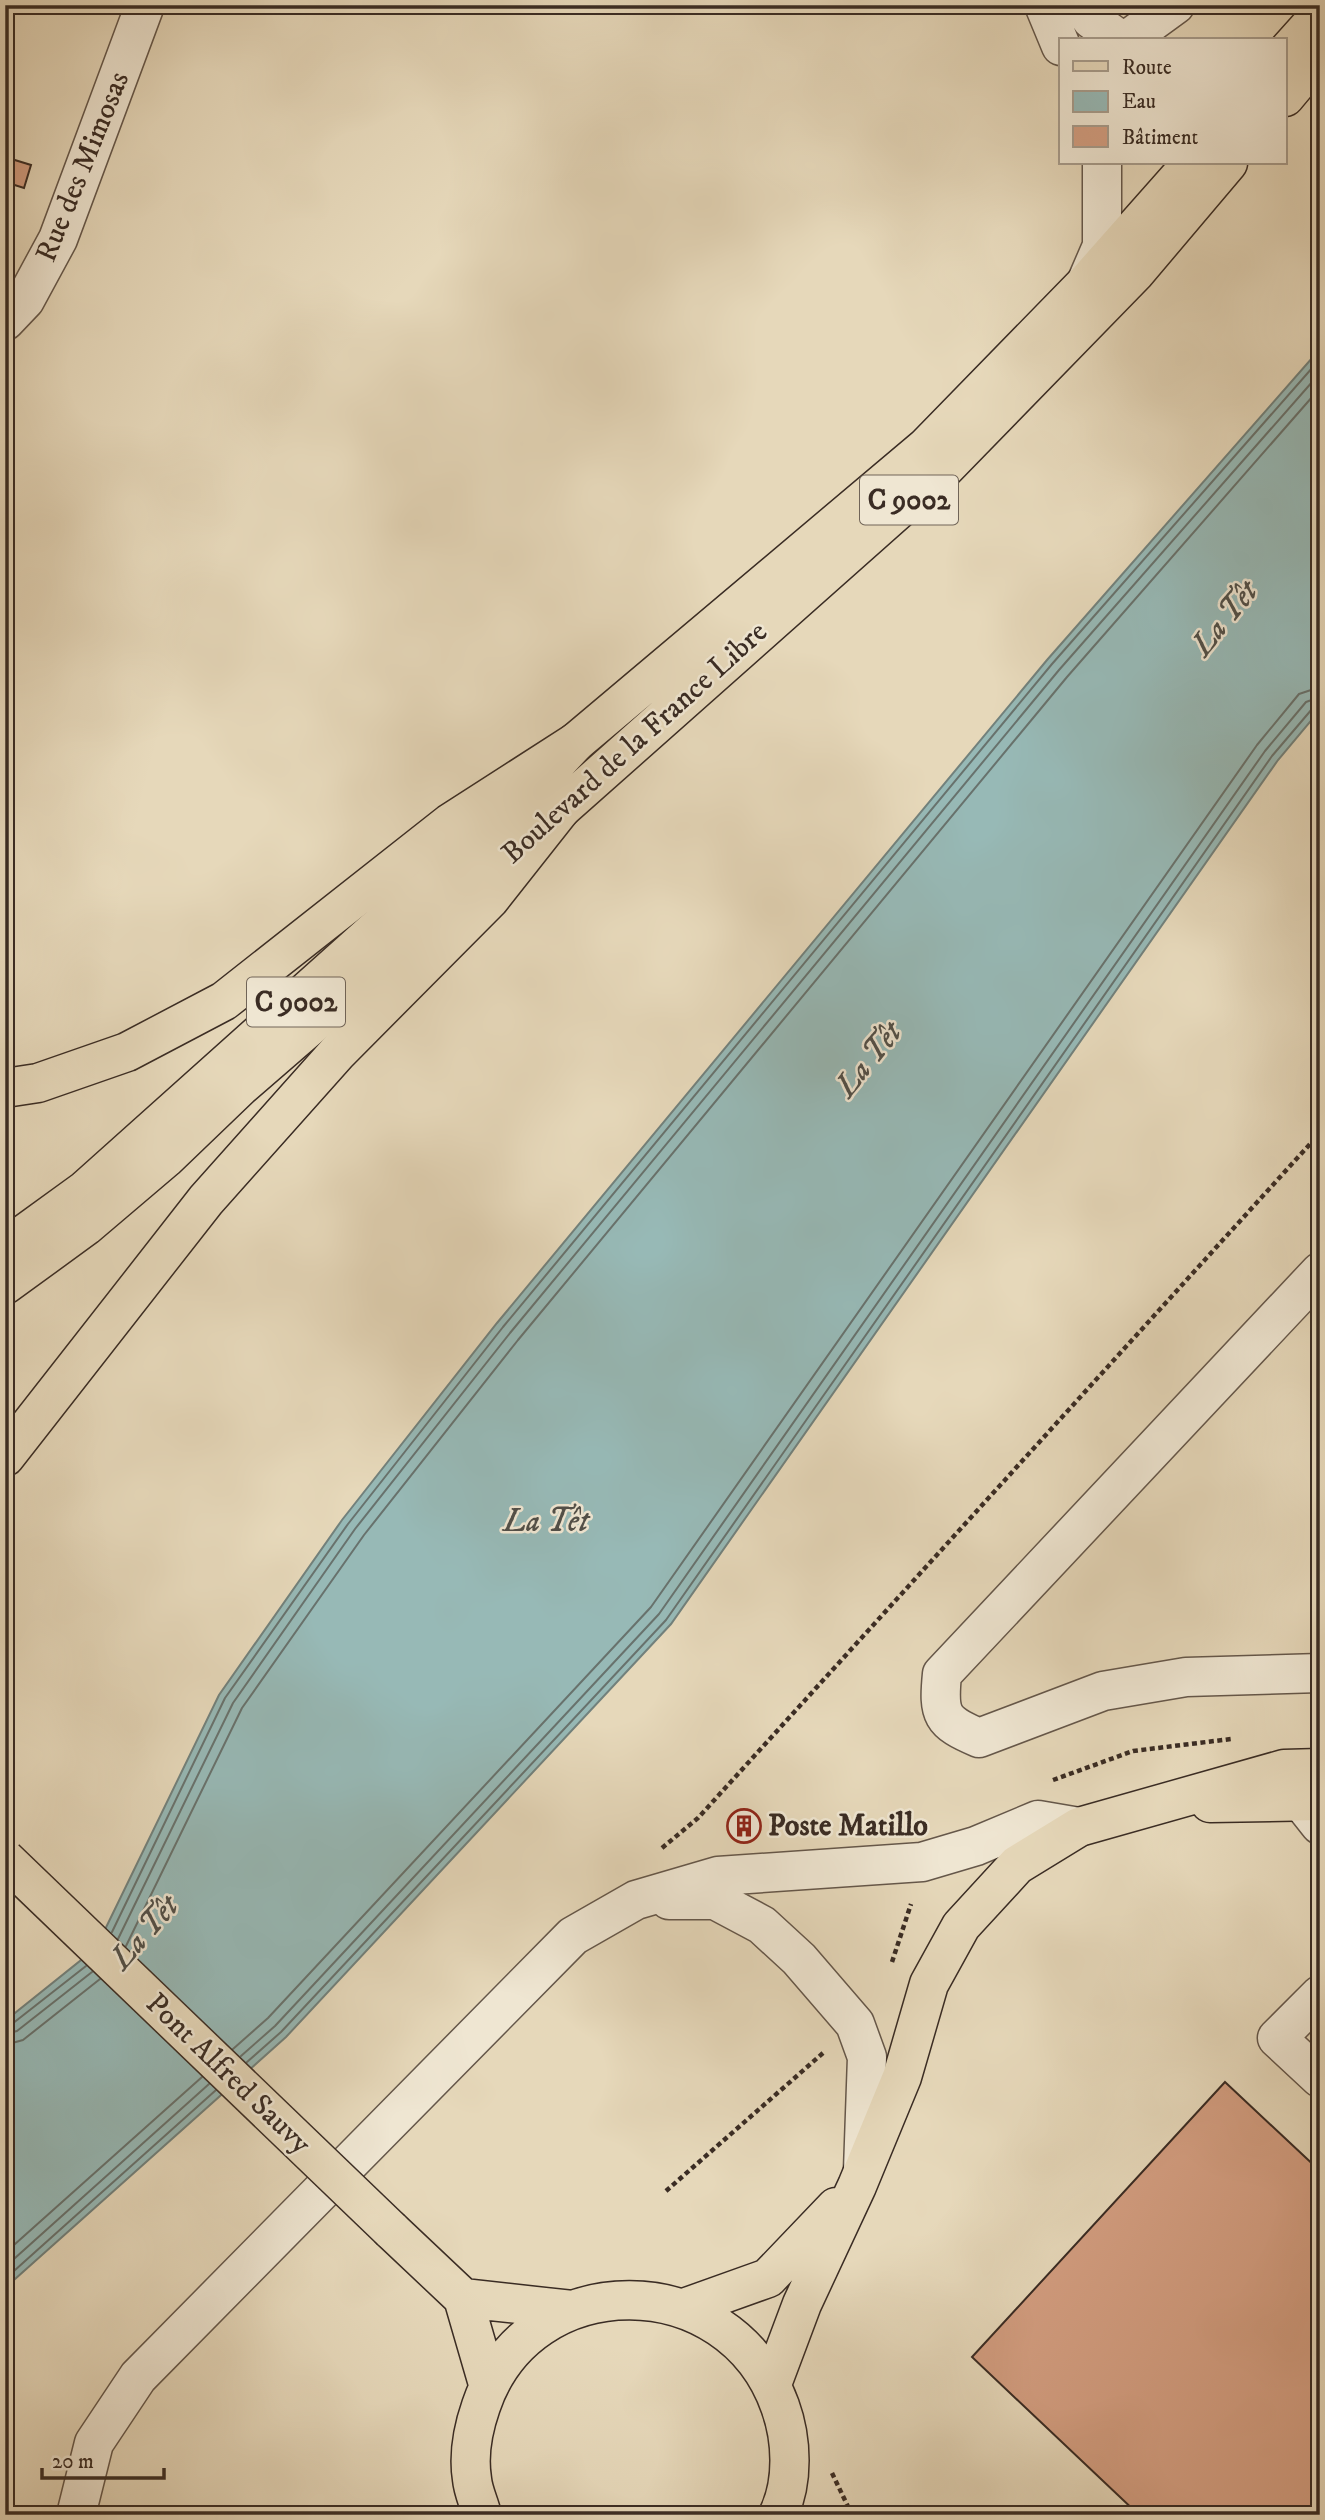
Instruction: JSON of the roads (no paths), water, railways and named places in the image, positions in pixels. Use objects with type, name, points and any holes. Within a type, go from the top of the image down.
[{"type":"main road","points":[[1286,53],[1320,15]]},
{"type":"main road","points":[[1286,96],[1320,55]]},
{"type":"main road","name":"Boulevard de la France Libre","points":[[5,1248],[106,1171],[526,795],[576,742],[926,447],[1085,284],[1191,164]]},
{"type":"main road","name":"Boulevard de la France Libre","points":[[5,1285],[86,1226],[146,1175],[240,1087],[561,809],[944,468],[1135,273],[1227,164]]},
{"type":"main road","points":[[5,1088],[38,1083],[127,1052],[223,1001],[450,823],[576,742]]},
{"type":"main road","points":[[5,1457],[206,1200],[337,1053],[491,899],[561,809]]},
{"type":"main road","points":[[772,2384],[802,2304],[860,2178],[902,2077],[929,1984],[961,1926],[1017,1865],[1079,1827],[1284,1769],[1320,1768]]},
{"type":"main road","points":[[1156,1804],[1313,1809]]},
{"type":"main road","name":"Pont Alfred Sauvy","points":[[5,1860],[463,2298]]},
{"type":"main road","points":[[684,2308],[768,2278],[860,2178]]},
{"type":"main road","points":[[488,2385],[463,2298],[572,2310]]},
{"type":"main road","points":[[482,2515],[472,2479],[472,2431],[488,2385],[510,2353],[538,2328],[572,2310],[609,2300],[647,2300],[684,2308],[720,2326],[749,2351],[772,2384],[786,2424],[790,2466],[782,2512]]},
{"type":"street","name":"Rue des Mimosas","points":[[5,321],[25,300],[58,239],[145,5]]},
{"type":"street","points":[[1044,5],[1059,41]]},
{"type":"street","points":[[1083,5],[1091,19],[1117,38]]},
{"type":"street","points":[[1130,38],[1175,5]]},
{"type":"street","points":[[1085,284],[1102,246],[1102,164]]},
{"type":"street","points":[[1320,1272],[942,1674],[939,1705],[953,1727],[979,1738],[1103,1691],[1186,1677],[1320,1673]]},
{"type":"street","points":[[76,2515],[94,2443],[138,2377],[573,1936],[636,1900],[718,1876],[922,1862],[976,1846],[1038,1820],[1079,1827]]},
{"type":"street","points":[[636,1900],[715,1900],[762,1925],[799,1959],[855,2024],[867,2057],[860,2178]]},
{"type":"street","points":[[1320,1995],[1277,2039],[1320,2078]]},
{"type":"water","name":"La Têt","points":[[1320,349],[1320,710],[1278,760],[671,1624],[286,2037],[5,2288],[5,2021],[96,1948],[219,1695],[342,1520],[497,1323],[1047,660]]},
{"type":"place","name":"Poste Matillo","points":[[744,1826]]}]
